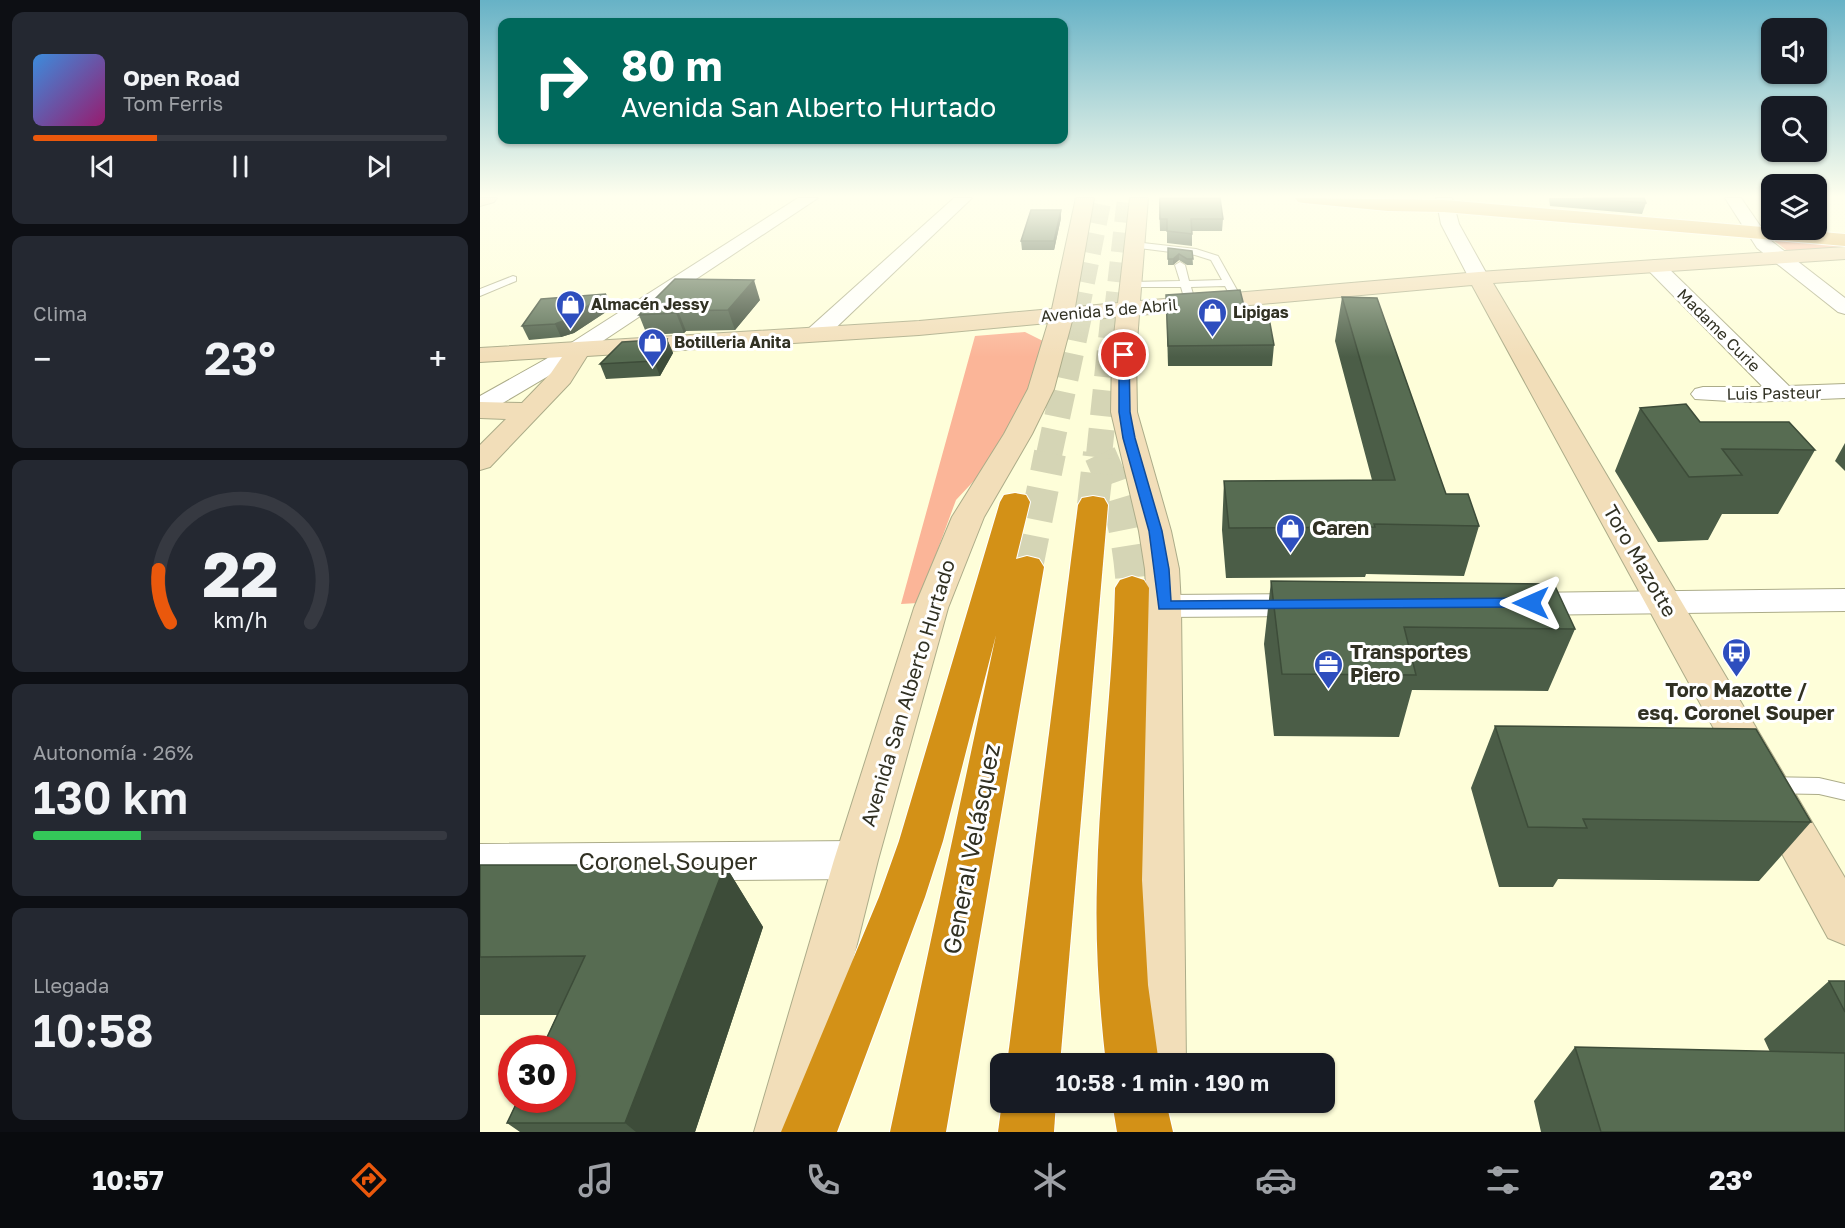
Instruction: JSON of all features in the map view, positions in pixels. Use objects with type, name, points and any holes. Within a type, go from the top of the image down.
[{"type":"highway","points":[[809,1132],[898,907],[921,841],[1015,502]]},
{"type":"highway","points":[[1035,1053],[1093,505]]},
{"type":"highway","name":"General Velásquez","points":[[918,1132],[1027,567]]},
{"type":"highway","points":[[1132,1053],[1120,932],[1120,852],[1148,597]]},
{"type":"highway","points":[[1026,1132],[1028,1113]]},
{"type":"highway","points":[[1141,1113],[1144,1132]]},
{"type":"street","points":[[480,408],[579,349],[602,331],[727,251]]},
{"type":"street","points":[[815,335],[907,251]]},
{"type":"street","name":"Avenida San Alberto Hurtado","points":[[782,1132],[856,861],[920,642],[942,577],[968,517],[1031,411],[1047,373],[1062,315],[1075,251]]},
{"type":"street","points":[[1133,251],[1124,355],[1124,412],[1155,531],[1162,569],[1148,597],[1159,1053]]},
{"type":"street","name":"Toro Mazotte","points":[[1464,251],[1845,921]]},
{"type":"street","points":[[1772,251],[1845,308]]},
{"type":"street","name":"Avenida 5 de Abril","points":[[480,356],[815,335],[1062,315],[1129,297],[1479,278],[1845,253]]},
{"type":"street","name":"Madame Curie","points":[[1655,266],[1783,394]]},
{"type":"street","points":[[480,461],[561,378],[579,349]]},
{"type":"street","name":"Luis Pasteur","points":[[1703,394],[1845,392]]},
{"type":"street","points":[[480,408],[529,411]]},
{"type":"street","points":[[1148,597],[1341,605]]},
{"type":"street","points":[[1496,604],[1845,600]]},
{"type":"street","name":"Coronel Souper","points":[[480,863],[549,872],[856,861]]},
{"type":"street","points":[[1158,1113],[1158,1132]]},
{"type":"lane","points":[[1169,251],[1196,252],[1215,258],[1233,291]]},
{"type":"lane","points":[[1180,265],[1187,294]]},
{"type":"lane","points":[[480,293],[513,279]]},
{"type":"lane","points":[[1767,784],[1819,786],[1845,792]]},
{"type":"shaded area","points":[[1787,251],[1830,251],[1790,253]]},
{"type":"shaded area","points":[[1025,332],[1045,342],[1040,370],[985,469],[956,500],[918,603],[901,604],[975,336]]},
{"type":"building","points":[[1168,251],[1192,251],[1193,259],[1187,259],[1179,254],[1173,259],[1168,259]]},
{"type":"building","points":[[675,279],[754,280],[728,310],[678,311],[639,315]]},
{"type":"building","points":[[1240,290],[1247,318],[1269,318],[1274,345],[1168,346],[1166,295]]},
{"type":"building","points":[[606,294],[568,319],[555,324],[522,326],[541,299]]},
{"type":"building","points":[[1342,297],[1377,298],[1446,494],[1468,494],[1479,526],[1374,524],[1375,527],[1229,528],[1224,481],[1395,480]]},
{"type":"building","points":[[667,339],[654,361],[600,364],[622,342]]},
{"type":"building","points":[[1686,404],[1700,422],[1789,422],[1815,450],[1722,449],[1742,475],[1689,477],[1640,408]]},
{"type":"building","points":[[1271,581],[1554,584],[1575,629],[1404,627],[1416,675],[1282,674]]},
{"type":"building","points":[[1495,726],[1756,729],[1811,822],[1583,819],[1587,828],[1528,827]]},
{"type":"building","points":[[480,865],[725,865],[625,1123],[507,1123],[512,1113],[576,1113],[576,1035],[548,1035],[585,956],[480,957]]},
{"type":"building","points":[[1829,981],[1845,981],[1845,1012]]},
{"type":"building","points":[[1575,1047],[1845,1053],[1845,1132],[1601,1132]]},
{"type":"tunnel","points":[[1079,312],[1091,251]]},
{"type":"tunnel","points":[[1114,312],[1121,251]]},
{"type":"tunnel","points":[[1049,455],[1080,311]]},
{"type":"tunnel","points":[[1099,455],[1114,311]]},
{"type":"tunnel","points":[[1027,567],[1050,453]]},
{"type":"tunnel","points":[[1093,505],[1099,453]]},
{"type":"tunnel","points":[[1100,454],[1113,486],[1122,520],[1129,553],[1132,588]]},
{"type":"place","name":"Almacén Jessy","points":[[570,330]]},
{"type":"place","name":"Lipigas","points":[[1212,338]]},
{"type":"place","name":"Botilleria Anita","points":[[653,368]]},
{"type":"place","name":"Caren","points":[[1291,554]]},
{"type":"place","name":"Toro Mazotte / esq. Coronel Souper","points":[[1736,678]]},
{"type":"place","name":"Transportes Piero","points":[[1329,690]]},
{"type":"route","points":[[1124,355],[1124,412],[1155,531],[1162,569],[1164,606],[1531,603]]}]
